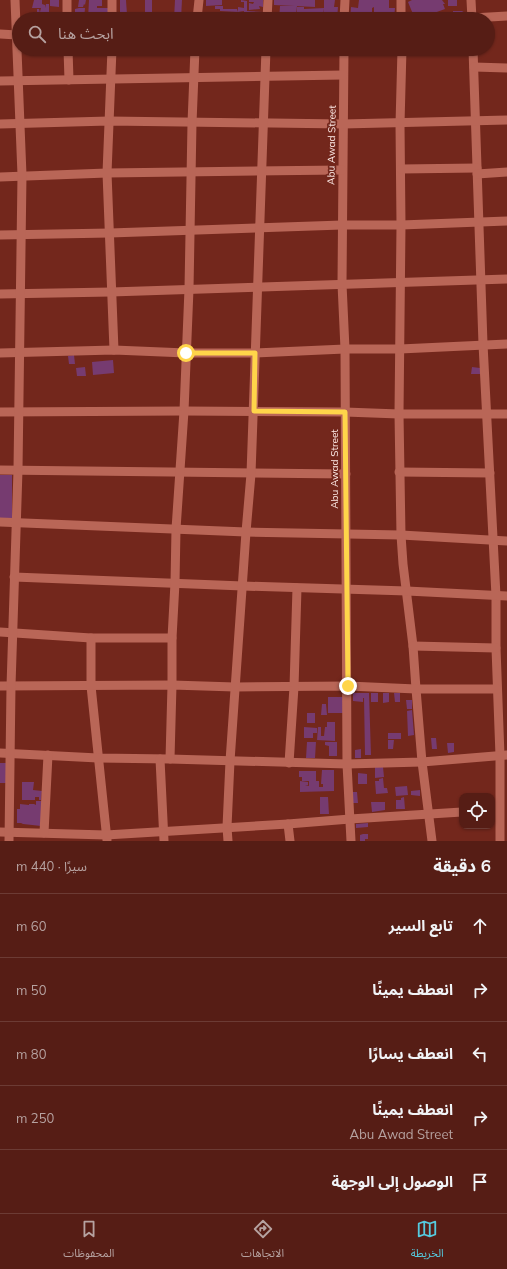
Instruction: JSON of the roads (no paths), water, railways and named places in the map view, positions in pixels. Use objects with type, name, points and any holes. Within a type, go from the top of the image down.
[{"type":"street","points":[[16,0],[16,12]]},
{"type":"street","points":[[67,0],[67,12]]},
{"type":"street","points":[[112,0],[112,12]]},
{"type":"street","points":[[198,12],[199,0]]},
{"type":"street","points":[[267,12],[268,0]]},
{"type":"street","points":[[344,12],[345,0]]},
{"type":"street","points":[[401,0],[402,12]]},
{"type":"street","points":[[471,0],[472,12]]},
{"type":"street","points":[[495,17],[507,16]]},
{"type":"street","points":[[0,34],[12,35]]},
{"type":"street","points":[[17,56],[22,175],[18,470],[10,753],[6,835],[44,833],[106,838],[163,831],[459,812]]},
{"type":"street","points":[[68,56],[69,80]]},
{"type":"street","points":[[112,56],[108,173],[114,350]]},
{"type":"street","points":[[170,759],[176,529],[184,411],[189,289],[190,172],[195,56]]},
{"type":"street","points":[[228,841],[227,827],[230,761],[251,474],[265,56]]},
{"type":"street","name":"Abu Awad Street","points":[[344,56],[342,284],[345,349],[345,534],[348,686],[347,764],[351,841]]},
{"type":"street","points":[[402,56],[400,124],[401,226],[399,414],[401,535],[413,646],[422,762],[432,841]]},
{"type":"street","points":[[473,56],[483,344],[496,596],[497,689],[503,755],[496,810],[500,841]]},
{"type":"street","points":[[474,67],[507,68]]},
{"type":"street","points":[[0,81],[343,75]]},
{"type":"street","points":[[0,124],[109,121],[400,124],[507,120]]},
{"type":"street","points":[[401,169],[507,172]]},
{"type":"street","points":[[0,177],[108,173],[342,170]]},
{"type":"street","points":[[0,235],[110,233],[342,225],[401,226],[507,221]]},
{"type":"street","points":[[0,294],[111,292],[507,279]]},
{"type":"street","points":[[0,353],[114,350],[186,353],[255,353],[507,344]]},
{"type":"street","points":[[0,412],[254,411],[399,414],[507,414]]},
{"type":"street","points":[[0,470],[346,474]]},
{"type":"street","points":[[399,472],[490,473]]},
{"type":"street","points":[[0,522],[246,532],[401,535],[507,541]]},
{"type":"street","points":[[14,577],[507,596]]},
{"type":"street","points":[[289,763],[294,687],[297,588]]},
{"type":"street","points":[[0,632],[91,638],[172,638]]},
{"type":"street","points":[[91,638],[91,686],[106,838]]},
{"type":"street","points":[[413,646],[496,648]]},
{"type":"street","points":[[0,686],[348,686],[416,689],[497,689]]},
{"type":"street","points":[[0,753],[98,758],[347,764],[422,762],[503,755]]},
{"type":"street","points":[[44,833],[48,755]]},
{"type":"street","points":[[160,759],[164,841]]},
{"type":"street","points":[[288,824],[290,841]]}]
